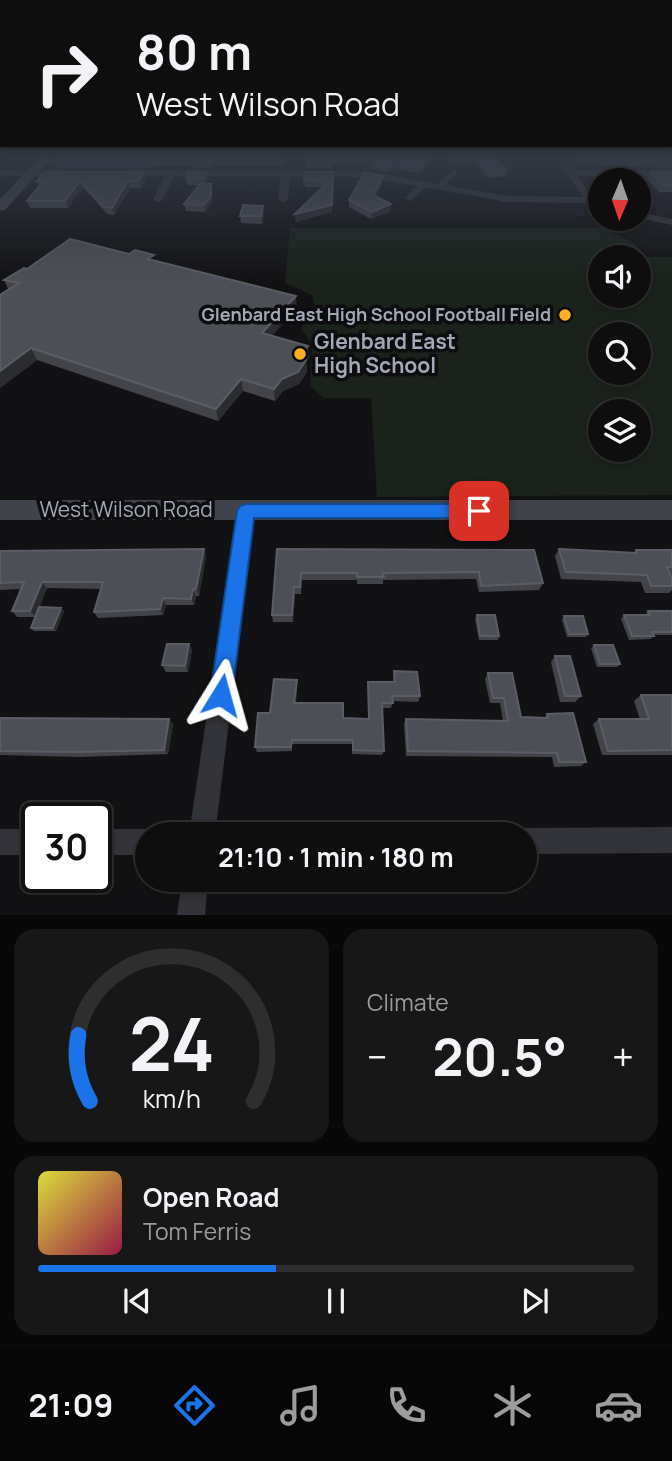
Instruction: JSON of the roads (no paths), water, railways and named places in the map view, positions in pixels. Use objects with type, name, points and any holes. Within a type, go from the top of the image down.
[{"type":"street","points":[[494,197],[588,200]]},
{"type":"street","points":[[651,218],[672,222]]},
{"type":"street","name":"West Wilson Road","points":[[0,510],[672,510]]},
{"type":"street","points":[[204,822],[246,511]]},
{"type":"street","points":[[537,841],[672,840]]},
{"type":"street","points":[[0,842],[21,842]]},
{"type":"street","points":[[112,842],[135,842]]},
{"type":"street","points":[[191,915],[194,892]]},
{"type":"place","name":"Glenbard East High School Football Field","points":[[565,315]]},
{"type":"place","name":"Glenbard East High School","points":[[300,354]]}]
